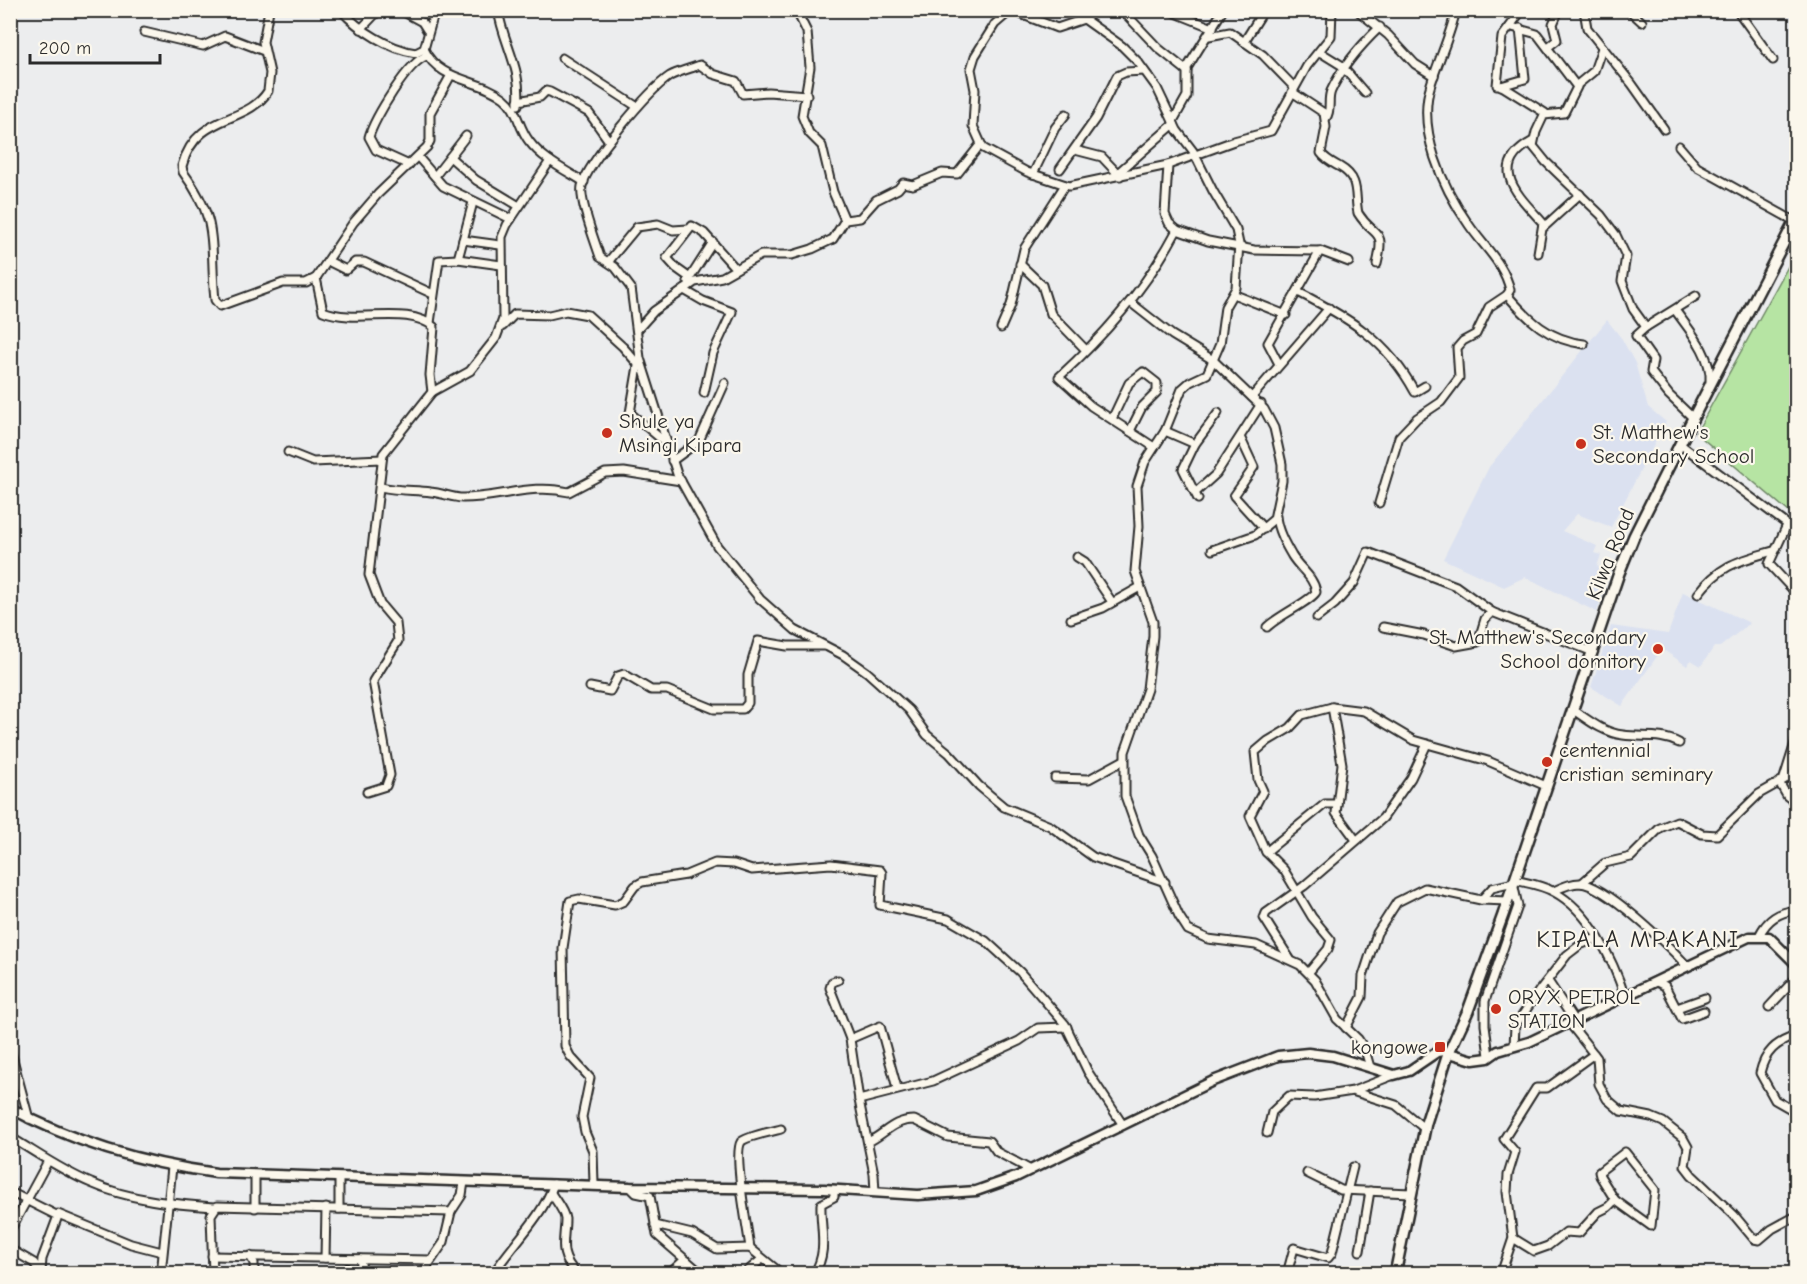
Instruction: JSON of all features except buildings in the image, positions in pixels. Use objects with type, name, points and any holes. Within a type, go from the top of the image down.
[{"type":"highway","name":"Kilwa Road","points":[[1395,1274],[1425,1129],[1448,1054],[1468,1011],[1508,900],[1572,709],[1634,536],[1796,221]]},
{"type":"main road","points":[[10,1108],[29,1119],[100,1149],[172,1167],[255,1176],[464,1182],[552,1189],[594,1184],[630,1187],[834,1190],[918,1195],[976,1191],[993,1187],[1031,1170],[1213,1081],[1244,1068],[1290,1054],[1334,1056],[1394,1075],[1409,1071],[1437,1052],[1473,1060],[1490,1056],[1573,1023],[1739,941],[1759,936],[1769,937],[1797,964]]},
{"type":"street","points":[[269,10],[264,31],[264,51],[270,84],[264,96],[243,112],[206,128],[184,159],[183,172],[201,198],[214,241],[217,305],[224,306],[283,283],[306,283],[316,278],[353,223],[378,194],[418,157],[430,141],[430,113],[451,75]]},
{"type":"street","points":[[340,10],[361,29],[402,49],[416,53],[426,52]]},
{"type":"street","points":[[361,29],[379,10]]},
{"type":"street","points":[[400,10],[422,22],[428,30]]},
{"type":"street","points":[[435,10],[428,30],[426,52],[436,67],[497,93],[516,113],[528,140],[550,160],[584,182]]},
{"type":"street","points":[[498,10],[517,73],[516,113]]},
{"type":"street","points":[[796,10],[808,36],[810,77],[802,116],[809,133],[822,146],[833,192],[845,220]]},
{"type":"street","points":[[1091,10],[1084,19],[1057,28],[1015,11],[1006,13],[995,24],[973,62],[971,71],[975,93],[973,126],[980,145],[1010,164],[1065,186],[1168,165],[1234,141],[1269,133],[1309,62],[1320,52],[1332,35],[1332,10]]},
{"type":"street","points":[[1122,10],[1158,48],[1187,71]]},
{"type":"street","points":[[1168,10],[1213,28]]},
{"type":"street","points":[[1120,174],[1174,122],[1186,96],[1187,71],[1223,10]]},
{"type":"street","points":[[1244,42],[1264,10]]},
{"type":"street","points":[[1379,503],[1399,437],[1417,418],[1441,402],[1459,378],[1457,348],[1463,341],[1476,334],[1489,307],[1507,295],[1510,288],[1497,260],[1457,206],[1440,166],[1426,116],[1434,76],[1444,53],[1456,10]]},
{"type":"street","points":[[1497,86],[1525,79],[1516,27],[1522,10]]},
{"type":"street","points":[[1548,47],[1557,40],[1553,24],[1559,10]]},
{"type":"street","points":[[1584,10],[1584,23],[1664,129]]},
{"type":"street","points":[[1629,10],[1642,22]]},
{"type":"street","points":[[1737,10],[1773,60]]},
{"type":"street","points":[[1361,12],[1380,27],[1415,64],[1434,76]]},
{"type":"street","points":[[1084,19],[1128,50],[1157,88],[1174,122],[1235,226],[1239,247],[1236,286],[1225,310],[1221,339],[1214,360],[1206,375],[1190,382],[1182,389],[1165,431],[1140,474],[1136,494],[1139,526],[1135,571],[1153,622],[1153,636],[1147,688],[1124,760],[1124,786],[1135,825],[1165,882],[1184,925],[1198,936],[1218,941],[1256,945],[1290,959],[1309,972],[1333,1013],[1365,1050],[1370,1067]]},
{"type":"street","points":[[1377,264],[1381,246],[1379,236],[1358,213],[1359,197],[1354,183],[1343,168],[1321,153],[1326,135],[1326,118],[1329,113],[1332,89],[1351,60],[1380,27]]},
{"type":"street","points":[[1497,86],[1501,40],[1506,30],[1516,27],[1537,34],[1577,86]]},
{"type":"street","points":[[1209,36],[1228,31],[1263,55],[1293,90],[1318,108],[1326,118]]},
{"type":"street","points":[[144,32],[203,46],[219,37],[232,37],[264,51]]},
{"type":"street","points":[[1497,86],[1545,113],[1558,115],[1564,113],[1577,86],[1594,71],[1602,48]]},
{"type":"street","points":[[409,165],[376,150],[369,137],[375,120],[415,63],[426,52]]},
{"type":"street","points":[[1320,52],[1346,70],[1365,93]]},
{"type":"street","points":[[562,58],[636,106]]},
{"type":"street","points":[[1331,58],[1351,60]]},
{"type":"street","points":[[667,443],[630,413],[639,361],[631,288],[619,271],[599,256],[584,200],[584,182],[609,141],[617,134],[636,106],[670,76],[698,65],[737,81],[743,94],[768,92],[807,95]]},
{"type":"street","points":[[1060,169],[1096,118],[1117,76],[1126,72],[1144,71]]},
{"type":"street","points":[[518,101],[538,98],[546,91],[550,92],[589,113],[609,141]]},
{"type":"street","points":[[1544,227],[1515,191],[1508,174],[1515,154],[1533,141],[1545,113]]},
{"type":"street","points":[[1033,174],[1055,128],[1066,114]]},
{"type":"street","points":[[435,176],[466,136]]},
{"type":"street","points":[[1533,141],[1538,153],[1610,225],[1626,258],[1622,281],[1633,309],[1646,327]]},
{"type":"street","points":[[845,220],[860,218],[876,200],[898,189],[903,183],[912,185],[942,173],[957,174],[980,145]]},
{"type":"street","points":[[1679,146],[1697,167],[1796,221]]},
{"type":"street","points":[[1075,150],[1098,155],[1120,174]]},
{"type":"street","points":[[418,157],[443,186],[511,219]]},
{"type":"street","points":[[450,157],[476,180],[519,206]]},
{"type":"street","points":[[502,326],[501,245],[511,219],[550,160]]},
{"type":"street","points":[[1168,165],[1165,214],[1169,223],[1177,230],[1208,241],[1268,252],[1320,251],[1349,262]]},
{"type":"street","points":[[1001,328],[1011,305],[1020,264],[1030,239],[1065,186]]},
{"type":"street","points":[[1538,253],[1544,227],[1580,194]]},
{"type":"street","points":[[458,259],[473,202]]},
{"type":"street","points":[[637,332],[649,316],[695,282],[722,277],[761,255],[792,255],[821,245],[833,239],[845,220]]},
{"type":"street","points":[[608,262],[637,227],[658,224],[674,230],[695,226],[713,242],[736,269]]},
{"type":"street","points":[[688,229],[667,258],[690,278]]},
{"type":"street","points":[[1154,447],[1091,406],[1059,377],[1130,302],[1165,254],[1177,230]]},
{"type":"street","points":[[463,240],[501,245]]},
{"type":"street","points":[[683,290],[713,242]]},
{"type":"street","points":[[1279,364],[1268,343],[1286,315],[1320,251]]},
{"type":"street","points":[[430,323],[438,261],[458,259],[501,265]]},
{"type":"street","points":[[328,261],[349,270],[355,262],[364,262],[433,294]]},
{"type":"street","points":[[1020,264],[1042,285],[1051,314],[1085,349]]},
{"type":"street","points":[[316,278],[321,310],[328,313],[360,318],[398,315],[430,323],[435,330],[430,375],[432,392]]},
{"type":"street","points":[[683,290],[703,301],[732,312],[713,352],[704,393]]},
{"type":"street","points":[[1298,292],[1329,308],[1387,350],[1404,370],[1415,392],[1425,386]]},
{"type":"street","points":[[1233,294],[1286,315]]},
{"type":"street","points":[[1507,295],[1540,328],[1564,340],[1584,344]]},
{"type":"street","points":[[1693,418],[1669,395],[1651,373],[1653,360],[1636,337],[1646,327],[1696,296]]},
{"type":"street","points":[[1130,302],[1172,335],[1214,360],[1261,404],[1274,428],[1282,464],[1276,516],[1278,528],[1292,556],[1312,582],[1316,592],[1312,598],[1280,615],[1267,627]]},
{"type":"street","points":[[1252,397],[1329,308]]},
{"type":"street","points":[[1675,310],[1709,363],[1710,388]]},
{"type":"street","points":[[367,792],[380,790],[386,786],[390,775],[373,681],[398,640],[396,623],[380,604],[369,575],[371,542],[381,487],[382,459],[386,448],[406,428],[432,392],[470,371],[485,354],[502,326],[515,314],[549,315],[566,311],[588,315],[639,361],[672,461],[681,481],[717,546],[760,599],[795,630],[827,646],[867,672],[909,710],[927,735],[956,759],[979,786],[1004,807],[1050,826],[1093,857],[1165,882]]},
{"type":"street","points":[[1112,419],[1129,383],[1143,372],[1150,375],[1157,382],[1157,392],[1142,407],[1130,431]]},
{"type":"street","points":[[672,461],[699,441],[725,383]]},
{"type":"street","points":[[1218,413],[1195,444],[1183,467],[1196,496],[1216,474],[1241,439],[1261,404]]},
{"type":"street","points":[[1165,431],[1195,444]]},
{"type":"street","points":[[1241,439],[1254,467],[1234,496],[1264,529]]},
{"type":"street","points":[[1680,444],[1797,531]]},
{"type":"street","points":[[288,452],[313,462],[382,459]]},
{"type":"street","points":[[381,487],[396,492],[431,492],[460,498],[530,488],[553,488],[569,492],[599,475],[612,473],[681,481]]},
{"type":"street","points":[[1212,550],[1244,540],[1264,529],[1276,516]]},
{"type":"street","points":[[1787,525],[1769,561],[1770,567],[1797,592]]},
{"type":"street","points":[[1698,594],[1710,578],[1725,566],[1773,551]]},
{"type":"street","points":[[1317,618],[1335,604],[1353,583],[1368,552],[1460,588],[1492,612],[1593,652]]},
{"type":"street","points":[[1077,557],[1085,562],[1112,602]]},
{"type":"street","points":[[1071,619],[1093,613],[1140,587]]},
{"type":"street","points":[[1383,627],[1424,635],[1456,646],[1468,646],[1478,642],[1485,619],[1492,612]]},
{"type":"street","points":[[590,687],[609,691],[618,676],[624,674],[651,690],[667,690],[714,709],[742,709],[748,703],[748,675],[758,641],[787,646],[827,646]]},
{"type":"street","points":[[1332,707],[1342,764],[1337,816],[1356,840]]},
{"type":"street","points":[[1309,972],[1328,949],[1330,940],[1284,870],[1266,852],[1250,816],[1263,791],[1258,780],[1258,762],[1255,752],[1268,741],[1290,728],[1302,715],[1332,707],[1370,713],[1413,740],[1488,761],[1546,786]]},
{"type":"street","points":[[1572,709],[1610,732],[1629,736],[1666,737],[1679,743]]},
{"type":"street","points":[[1797,740],[1782,780],[1787,796],[1797,803]]},
{"type":"street","points":[[1290,959],[1264,918],[1280,901],[1383,818],[1404,791],[1427,744]]},
{"type":"street","points":[[1055,778],[1089,779],[1124,760]]},
{"type":"street","points":[[1554,891],[1582,883],[1605,863],[1631,857],[1660,828],[1671,822],[1677,821],[1702,834],[1718,835],[1754,798],[1797,773]]},
{"type":"street","points":[[1266,852],[1325,804],[1337,804]]},
{"type":"street","points":[[594,1184],[593,1151],[582,1117],[590,1078],[570,1056],[565,1046],[563,948],[571,900],[579,899],[615,905],[624,901],[635,886],[642,882],[686,875],[715,863],[734,864],[752,870],[831,864],[880,870],[882,873],[880,905],[948,919],[968,929],[1020,972],[1067,1028],[1088,1072],[1123,1125]]},
{"type":"street","points":[[1490,1056],[1485,1025],[1485,1001],[1518,906],[1514,882]]},
{"type":"street","points":[[1481,900],[1492,888],[1514,882],[1554,891],[1576,908],[1597,938],[1625,997]]},
{"type":"street","points":[[1582,883],[1610,895],[1687,966]]},
{"type":"street","points":[[1346,1028],[1362,997],[1363,976],[1377,933],[1394,905],[1425,888],[1481,900],[1508,900]]},
{"type":"street","points":[[1759,936],[1764,925],[1775,916],[1797,910]]},
{"type":"street","points":[[1514,1046],[1515,1026],[1520,1017],[1569,953],[1580,945],[1597,938]]},
{"type":"street","points":[[1769,1007],[1797,978]]},
{"type":"street","points":[[838,980],[832,982],[830,988],[850,1039],[859,1100],[874,1174],[875,1192]]},
{"type":"street","points":[[1548,981],[1594,1054],[1599,1067],[1599,1084],[1607,1099],[1621,1111],[1652,1117],[1663,1122],[1686,1140],[1688,1147],[1685,1166],[1734,1215],[1754,1239],[1761,1239],[1772,1228],[1796,1216]]},
{"type":"street","points":[[1657,982],[1665,987],[1683,1019],[1704,1011]]},
{"type":"street","points":[[1677,1008],[1705,998]]},
{"type":"street","points":[[850,1039],[880,1026],[897,1088]]},
{"type":"street","points":[[859,1100],[897,1088],[933,1081],[1019,1041],[1038,1028],[1067,1028]]},
{"type":"street","points":[[1797,1036],[1784,1040],[1771,1050],[1765,1056],[1760,1073],[1764,1086],[1774,1100],[1797,1112]]},
{"type":"street","points":[[10,1048],[29,1119]]},
{"type":"street","points":[[1501,1274],[1513,1238],[1507,1191],[1508,1175],[1515,1152],[1504,1139],[1536,1088],[1547,1088],[1594,1054]]},
{"type":"street","points":[[1267,1133],[1272,1112],[1286,1097],[1294,1095],[1314,1097],[1353,1091],[1394,1075]]},
{"type":"street","points":[[1353,1091],[1396,1105],[1425,1129]]},
{"type":"street","points":[[868,1142],[878,1137],[889,1126],[914,1120],[948,1137],[989,1141],[997,1152],[1031,1170]]},
{"type":"street","points":[[781,1129],[742,1142],[740,1188],[750,1248],[782,1274]]},
{"type":"street","points":[[10,1137],[48,1161],[104,1188],[168,1202],[214,1207],[451,1212]]},
{"type":"street","points":[[1625,1152],[1655,1190],[1651,1226],[1615,1200],[1599,1172],[1625,1152]]},
{"type":"street","points":[[10,1231],[48,1161]]},
{"type":"street","points":[[161,1274],[172,1167]]},
{"type":"street","points":[[1287,1274],[1294,1248],[1318,1257],[1330,1257],[1353,1167]]},
{"type":"street","points":[[1307,1173],[1334,1188],[1348,1191],[1411,1193]]},
{"type":"street","points":[[255,1176],[255,1208]]},
{"type":"street","points":[[339,1178],[339,1209]]},
{"type":"street","points":[[422,1274],[444,1242],[451,1212],[462,1195],[464,1182]]},
{"type":"street","points":[[630,1187],[636,1193],[650,1196],[658,1237],[702,1274]]},
{"type":"street","points":[[493,1274],[507,1252],[531,1226],[552,1189]]},
{"type":"street","points":[[552,1189],[564,1214],[561,1242],[577,1274]]},
{"type":"street","points":[[814,1274],[824,1241],[821,1204],[834,1197],[834,1190]]},
{"type":"street","points":[[1360,1251],[1370,1191]]},
{"type":"street","points":[[10,1192],[58,1215],[131,1244],[162,1252]]},
{"type":"street","points":[[1513,1238],[1534,1251],[1543,1249],[1566,1232],[1579,1233],[1598,1212],[1608,1208],[1615,1200]]},
{"type":"street","points":[[213,1274],[211,1215],[214,1207]]},
{"type":"street","points":[[325,1258],[326,1208]]},
{"type":"street","points":[[41,1273],[42,1259],[58,1222],[58,1215]]},
{"type":"street","points":[[656,1225],[692,1234],[717,1249],[750,1248]]},
{"type":"street","points":[[10,1249],[34,1263],[41,1273]]},
{"type":"street","points":[[212,1256],[430,1260]]},
{"type":"street","points":[[250,1256],[254,1263],[254,1274]]},
{"type":"street","points":[[254,1263],[259,1256]]},
{"type":"street","points":[[34,1263],[42,1259]]},
{"type":"street","points":[[360,1259],[363,1274]]},
{"type":"street","points":[[744,1274],[762,1259]]},
{"type":"street","points":[[669,1274],[683,1261],[687,1261]]},
{"type":"shaded area","name":"St. Matthew's Secondary School","points":[[1607,320],[1622,339],[1635,363],[1648,407],[1666,422],[1611,527],[1577,514],[1562,531],[1597,546],[1594,553],[1601,555],[1597,566],[1608,574],[1597,612],[1525,577],[1504,587],[1443,559],[1489,467]]},
{"type":"shaded area","name":"St. Matthew's Secondary School domitory","points":[[1683,592],[1750,623],[1720,647],[1714,647],[1701,666],[1691,660],[1687,666],[1665,651],[1658,655],[1622,706],[1591,687],[1611,626],[1668,634]]},
{"type":"green space","points":[[1796,252],[1796,518],[1696,433]]},
{"type":"place","name":"Shule ya Msingi Kipara","points":[[607,433]]},
{"type":"place","name":"St. Matthew's Secondary School","points":[[1581,444]]},
{"type":"place","name":"St. Matthew's Secondary School domitory","points":[[1658,649]]},
{"type":"place","name":"centennial cristian seminary","points":[[1547,762]]},
{"type":"place","name":"ORYX PETROL STATION","points":[[1496,1009]]},
{"type":"place","name":"kongowe","points":[[1440,1047]]},
{"type":"district","name":"KIPALA MPAKANI","points":[[1638,939]]}]
